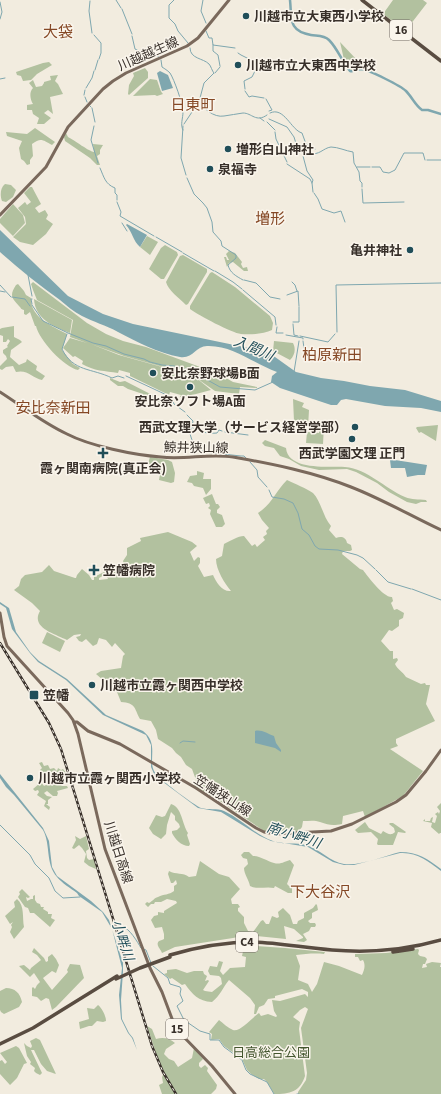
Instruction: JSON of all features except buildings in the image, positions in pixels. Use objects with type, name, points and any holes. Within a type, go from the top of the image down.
[{"type":"highway","name":"16","points":[[362,0],[441,60]]},
{"type":"highway","name":"C4","points":[[0,1045],[30,1032],[117,978],[170,956],[206,948],[242,945],[361,951],[385,950],[441,941]]},
{"type":"main road","name":"川越越生線","points":[[0,215],[49,162],[71,123],[104,88],[126,73],[188,46],[200,35],[229,0]]},
{"type":"main road","name":"鯨井狭山線","points":[[0,392],[66,434],[96,444],[161,457],[176,458],[208,455],[226,456],[300,471],[362,491],[441,530]]},
{"type":"main road","name":"川越日高線","points":[[0,613],[7,646],[68,713],[74,722],[105,849],[150,968],[162,992],[176,1028],[212,1066],[234,1094]]},
{"type":"main road","name":"笠幡狭山線","points":[[74,722],[77,722],[88,732],[118,742],[214,799],[256,828],[273,834],[326,832],[340,829],[396,802],[409,791],[441,750]]},
{"type":"green space","points":[[393,0],[423,0],[427,3],[410,25],[406,22],[402,28],[383,14]]},
{"type":"green space","points":[[340,42],[356,59],[362,60],[361,65],[356,71],[351,71],[345,64]]},
{"type":"green space","points":[[49,62],[52,65],[37,74],[31,80],[23,81],[21,76],[17,75],[16,72]]},
{"type":"green space","points":[[145,68],[148,72],[148,78],[129,95],[129,85],[134,76],[133,73]]},
{"type":"green space","points":[[58,75],[55,81],[63,94],[50,97],[53,114],[48,110],[44,113],[51,118],[44,124],[37,124],[39,118],[33,114],[32,110],[27,110],[27,105],[33,104],[30,96],[33,88],[29,83],[33,80],[36,87],[42,86],[44,82],[51,80],[50,76]]},
{"type":"green space","points":[[150,79],[157,80],[163,94],[157,96],[133,96]]},
{"type":"green space","points":[[35,128],[55,142],[52,145],[40,140],[32,144],[33,156],[30,160],[30,164],[27,165],[21,159],[19,148],[22,141],[7,136],[6,132],[27,134]]},
{"type":"green space","points":[[66,133],[68,137],[94,152],[93,144],[103,145],[100,150],[100,154],[97,156],[100,165],[97,165],[90,158],[65,141],[64,137]]},
{"type":"green space","points":[[5,184],[11,185],[16,190],[13,197],[6,202],[2,201],[1,194],[1,190]]},
{"type":"green space","points":[[32,187],[41,204],[35,208],[39,213],[45,210],[48,215],[46,219],[53,224],[46,234],[33,245],[20,242],[13,237],[26,224],[25,217],[18,208],[25,202],[27,205],[31,202],[24,193]]},
{"type":"green space","points":[[13,204],[23,215],[25,223],[13,236],[0,223],[0,219]]},
{"type":"green space","points":[[147,236],[158,242],[150,255],[140,247]]},
{"type":"green space","points":[[165,245],[177,252],[178,255],[164,279],[161,279],[149,269],[161,248]]},
{"type":"green space","points":[[229,251],[235,253],[242,262],[241,264],[243,268],[247,267],[248,271],[244,271],[233,262],[229,263],[227,267],[224,257],[229,260],[226,254]]},
{"type":"green space","points":[[183,255],[207,269],[207,272],[186,305],[171,291],[166,282],[180,256]]},
{"type":"green space","points":[[212,272],[235,287],[270,316],[273,323],[272,330],[253,334],[237,333],[230,331],[190,309],[190,306]]},
{"type":"green space","points":[[33,282],[87,323],[106,334],[219,374],[233,382],[257,388],[240,387],[239,394],[215,391],[192,375],[124,356],[91,344],[119,355],[191,375],[211,390],[180,397],[181,395],[170,392],[169,395],[130,376],[130,373],[119,370],[118,373],[104,371],[86,366],[82,364],[83,361],[75,356],[73,357],[63,348],[70,338],[87,343],[70,337],[73,320],[37,300],[31,284]]},
{"type":"green space","points":[[18,284],[26,295],[31,298],[34,311],[38,316],[67,334],[62,350],[73,364],[80,368],[78,370],[66,364],[47,345],[38,332],[30,312],[26,315],[24,314],[24,310],[21,309],[12,297],[16,285]]},
{"type":"green space","points":[[34,299],[72,320],[70,333],[46,321],[38,312]]},
{"type":"green space","points":[[14,326],[14,337],[22,342],[11,350],[10,357],[19,365],[26,362],[27,359],[37,366],[36,370],[45,376],[42,380],[27,373],[20,371],[16,372],[13,366],[6,367],[2,370],[0,369],[0,366],[7,359],[3,353],[3,350],[8,347],[7,346],[10,341],[8,339],[6,342],[3,342],[3,336],[0,335],[0,329]]},
{"type":"green space","points":[[274,341],[293,343],[294,352],[290,360],[273,351]]},
{"type":"green space","points":[[110,378],[120,382],[125,381],[162,400],[166,407],[155,400],[144,397],[140,393],[123,386],[118,386],[110,380]]},
{"type":"green space","points":[[293,399],[304,403],[302,407],[309,410],[308,427],[295,424]]},
{"type":"green space","points":[[319,425],[324,425],[323,444],[306,443],[307,432],[319,433]]},
{"type":"green space","points":[[438,425],[436,441],[421,432],[419,433],[416,428],[417,427]]},
{"type":"green space","points":[[265,440],[286,448],[288,455],[294,461],[311,466],[353,468],[369,475],[405,497],[426,500],[427,502],[416,504],[407,502],[377,483],[347,469],[319,470],[301,466],[280,456],[274,448],[265,446],[262,443]]},
{"type":"green space","points":[[150,457],[172,462],[175,473],[174,482],[171,483],[159,480],[161,469],[163,468],[148,464]]},
{"type":"green space","points":[[197,471],[204,473],[203,479],[211,479],[211,489],[206,495],[203,488],[194,486],[192,483],[187,482],[190,476],[197,475]]},
{"type":"green space","points":[[287,480],[304,488],[316,496],[331,526],[329,530],[336,538],[340,537],[346,539],[347,543],[351,545],[352,550],[343,551],[342,554],[363,570],[381,591],[392,597],[393,601],[391,603],[394,610],[397,609],[404,613],[403,618],[399,620],[399,626],[392,631],[389,630],[381,641],[390,651],[393,651],[393,659],[397,658],[398,660],[395,664],[406,677],[421,684],[425,683],[426,685],[430,685],[426,704],[435,721],[396,739],[398,746],[390,749],[423,771],[403,796],[365,817],[363,811],[343,816],[342,824],[339,825],[331,825],[316,821],[303,821],[302,827],[298,832],[281,834],[264,831],[220,801],[194,786],[196,780],[192,769],[186,765],[181,757],[172,748],[158,739],[156,730],[151,721],[140,719],[134,707],[121,702],[117,692],[96,674],[101,671],[121,668],[123,656],[125,654],[115,643],[112,647],[106,640],[99,638],[97,644],[93,646],[86,639],[82,642],[79,641],[76,637],[80,636],[81,634],[74,635],[67,640],[51,633],[38,622],[40,611],[14,590],[19,586],[21,579],[25,575],[42,572],[49,565],[54,571],[75,578],[82,569],[92,580],[94,580],[94,577],[104,572],[106,574],[99,578],[99,580],[108,579],[107,577],[110,577],[107,574],[110,570],[124,564],[123,561],[127,555],[127,548],[141,541],[140,538],[168,532],[192,542],[197,546],[190,552],[194,561],[198,557],[200,558],[200,563],[198,566],[204,577],[213,575],[222,588],[231,591],[219,572],[216,559],[222,556],[224,544],[242,536],[244,536],[252,546],[255,544],[257,547],[265,540],[263,537],[267,534],[266,531],[269,528],[258,513],[271,501]]},
{"type":"green space","points":[[212,494],[216,504],[220,507],[217,510],[217,513],[222,515],[225,524],[222,527],[216,527],[210,514],[211,510],[208,508],[210,506],[209,503],[206,504],[203,498]]},
{"type":"green space","points":[[47,632],[65,641],[60,652],[42,643]]},
{"type":"green space","points":[[42,762],[44,766],[48,765],[50,769],[54,768],[57,771],[58,768],[61,770],[63,769],[67,774],[62,777],[60,773],[58,776],[60,778],[60,784],[62,786],[67,786],[68,788],[57,791],[57,796],[53,796],[47,791],[44,793],[47,796],[52,797],[48,800],[48,804],[46,804],[50,807],[49,810],[44,806],[46,801],[37,795],[39,792],[38,790],[35,791],[33,789],[40,783],[44,786],[48,784],[47,781],[43,780],[48,775],[43,776],[44,774],[40,770],[42,768],[39,763]]},
{"type":"green space","points":[[441,803],[441,833],[439,834],[431,827],[432,823],[423,821],[425,819],[425,821],[430,821],[433,817],[432,822],[435,823],[437,816],[435,814],[438,812],[439,814],[440,811],[437,807]]},
{"type":"green space","points":[[171,804],[180,812],[188,833],[189,846],[183,845],[179,842],[172,833],[172,831],[177,830],[180,827],[175,820],[175,816],[171,812],[166,834],[161,839],[153,834],[149,828],[156,815],[162,817],[165,816]]},
{"type":"green space","points":[[365,822],[369,828],[381,834],[383,831],[389,834],[395,832],[394,828],[389,824],[390,823],[393,823],[406,832],[398,832],[393,845],[378,845],[378,839],[371,832],[358,833],[355,830]]},
{"type":"green space","points":[[75,836],[80,839],[86,836],[89,849],[86,851],[87,858],[89,860],[94,859],[96,869],[84,862],[86,854],[79,845],[74,849],[72,848],[76,840]]},
{"type":"green space","points":[[244,852],[249,852],[253,856],[276,863],[290,860],[294,865],[287,884],[292,886],[292,893],[288,893],[275,886],[274,888],[256,888],[250,886],[244,870],[248,864],[247,859],[243,858],[241,855]]},
{"type":"green space","points":[[200,861],[219,874],[229,877],[240,889],[231,899],[232,904],[238,904],[240,907],[238,908],[238,911],[244,917],[244,923],[248,931],[253,932],[263,920],[266,924],[269,924],[272,916],[277,918],[279,917],[278,912],[283,908],[290,915],[293,924],[297,924],[298,921],[304,918],[304,913],[313,908],[316,904],[318,910],[312,913],[312,918],[308,921],[310,923],[315,923],[316,925],[315,927],[311,927],[309,931],[303,934],[307,940],[304,942],[296,941],[303,937],[294,929],[284,926],[286,939],[247,935],[175,947],[162,953],[158,942],[164,939],[162,927],[155,928],[151,920],[154,916],[158,915],[158,912],[164,913],[164,911],[177,903],[176,901],[167,899],[161,902],[155,902],[148,907],[145,904],[157,897],[174,891],[174,886],[177,884],[176,880],[171,883],[168,874],[169,871],[189,877],[196,876]]},
{"type":"green space","points":[[22,889],[30,897],[26,897],[27,901],[33,899],[33,896],[35,895],[35,900],[37,903],[40,904],[41,907],[44,907],[43,909],[48,912],[48,914],[52,914],[51,918],[55,920],[50,927],[34,913],[30,913],[28,908],[25,907],[18,897],[20,894],[19,892]]},
{"type":"green space","points":[[17,899],[20,902],[22,909],[24,927],[14,939],[10,932],[13,922],[10,924],[5,916],[15,907],[14,902]]},
{"type":"green space","name":"日高総合公園","points":[[256,946],[325,952],[324,954],[296,955],[300,966],[298,980],[308,984],[312,992],[317,984],[324,962],[362,975],[364,962],[363,960],[360,961],[358,957],[355,957],[355,954],[386,953],[418,949],[418,954],[427,959],[422,968],[427,967],[426,964],[432,962],[441,963],[441,1094],[298,1094],[306,1080],[307,1073],[301,1028],[308,1009],[305,1007],[293,1017],[300,1022],[299,1029],[305,1076],[300,1086],[294,1091],[290,1093],[274,1094],[264,1079],[259,1079],[251,1074],[247,1070],[242,1059],[224,1046],[219,1039],[211,1040],[212,1034],[209,1032],[219,1020],[229,1028],[236,1030],[259,1013],[261,1016],[268,1014],[276,1017],[277,1016],[274,1011],[272,1000],[280,1001],[305,994],[308,997],[308,992],[302,989],[275,996],[275,998],[268,999],[264,1005],[259,1007],[256,1014],[254,1014],[255,1005],[250,998],[229,980],[212,1002],[199,999],[185,984],[182,985],[164,974],[167,973],[167,970],[176,969],[187,973],[203,971],[207,976],[205,981],[209,981],[203,990],[212,992],[222,984],[219,976],[210,975],[208,971],[210,966],[217,967],[219,961],[223,962],[220,971],[223,975],[230,968],[245,967],[246,957],[242,956],[244,947]]},
{"type":"green space","points":[[34,948],[46,962],[48,961],[48,957],[52,954],[59,965],[56,973],[52,971],[43,978],[52,990],[68,972],[67,970],[70,964],[80,965],[84,978],[52,1010],[49,999],[46,998],[41,1001],[37,997],[32,996],[32,988],[33,987],[35,989],[40,982],[34,973],[30,977],[19,966],[24,965],[30,970],[41,960],[32,952]]},
{"type":"green space","points":[[6,988],[17,992],[22,1002],[19,1007],[4,1014],[0,1010],[0,991]]},
{"type":"green space","points":[[98,1005],[104,1012],[106,1021],[97,1021],[92,1026],[80,1029],[79,1022],[89,1019],[87,1008],[94,1009]]},
{"type":"green space","points":[[147,1026],[152,1029],[156,1039],[166,1038],[175,1043],[166,1049],[164,1054],[169,1059],[174,1061],[178,1067],[192,1058],[194,1048],[203,1059],[199,1063],[199,1066],[201,1068],[205,1065],[208,1068],[207,1071],[217,1085],[216,1089],[211,1094],[162,1094],[159,1085],[163,1083],[162,1077],[164,1073]]},
{"type":"green space","points":[[36,1038],[40,1040],[56,1074],[47,1071],[41,1064],[34,1050],[31,1050],[42,1073],[40,1075],[36,1073],[34,1071],[35,1068],[30,1064],[31,1062],[27,1056],[24,1043],[31,1048],[32,1046],[30,1041]]},
{"type":"green space","points":[[16,1046],[19,1048],[27,1063],[24,1064],[17,1078],[10,1085],[0,1074],[0,1061],[2,1060],[5,1064],[7,1062],[0,1053]]},
{"type":"water","points":[[160,71],[168,75],[173,88],[162,91],[157,73]]},
{"type":"water","points":[[127,224],[147,235],[140,247],[126,225]]},
{"type":"water","points":[[0,230],[68,296],[103,314],[133,324],[268,352],[296,372],[321,378],[405,390],[441,401],[441,412],[421,408],[385,406],[346,399],[341,400],[337,405],[331,405],[280,388],[271,382],[272,376],[277,372],[226,349],[207,346],[200,348],[188,356],[180,357],[148,347],[79,314],[29,277],[0,252]]},
{"type":"water","points":[[390,460],[427,465],[425,475],[407,477],[405,468],[391,468]]},
{"type":"water","points":[[0,602],[9,608],[16,632],[30,652],[39,661],[67,679],[106,715],[143,731],[148,736],[151,742],[152,748],[152,765],[160,778],[197,806],[204,809],[224,811],[231,814],[260,835],[276,842],[260,836],[221,812],[198,808],[155,776],[151,767],[151,745],[146,735],[103,715],[66,680],[38,662],[30,653],[12,629],[6,608],[0,604]]},
{"type":"water","points":[[255,731],[262,731],[274,736],[281,752],[275,748],[255,743]]},
{"type":"water","points":[[0,774],[43,828],[49,841],[52,867],[57,876],[91,901],[103,912],[109,920],[112,929],[102,912],[79,896],[57,877],[53,872],[43,830],[6,787],[0,778]]},
{"type":"water","points":[[284,843],[306,845],[316,849],[339,863],[358,864],[344,865],[333,862],[308,847]]},
{"type":"water","points":[[400,852],[406,852],[412,853],[427,859],[441,869],[441,871],[427,861],[412,854],[406,853],[400,853],[374,860]]},
{"type":"water","points":[[112,930],[123,963],[121,1000],[122,1019],[133,1038],[137,1050],[121,1019],[119,995],[122,968]]},
{"type":"waterway","points":[[116,0],[121,8]]},
{"type":"waterway","points":[[174,0],[169,5],[169,18],[188,43]]},
{"type":"waterway","points":[[203,0],[201,11],[206,23]]},
{"type":"waterway","points":[[290,0],[291,18],[298,31],[327,38],[335,47],[350,71],[362,69],[378,75],[406,91],[417,106],[422,110],[428,110],[441,114]]},
{"type":"waterway","points":[[90,1],[89,11],[92,33]]},
{"type":"waterway","points":[[0,2],[2,12],[0,19]]},
{"type":"waterway","points":[[122,9],[132,34]]},
{"type":"waterway","points":[[206,31],[209,38],[212,38],[213,45],[235,48]]},
{"type":"waterway","points":[[94,35],[101,43],[101,53],[99,59]]},
{"type":"waterway","points":[[132,36],[135,49],[159,57]]},
{"type":"waterway","points":[[213,45],[213,51],[218,55],[220,66]]},
{"type":"waterway","points":[[190,48],[192,54],[209,64],[214,73],[204,83],[200,98]]},
{"type":"waterway","points":[[238,53],[255,62]]},
{"type":"waterway","points":[[95,70],[98,60]]},
{"type":"waterway","points":[[161,60],[162,67],[172,76],[180,98],[183,108],[183,130]]},
{"type":"waterway","points":[[215,73],[220,67]]},
{"type":"waterway","points":[[245,89],[244,81],[252,77],[256,69]]},
{"type":"waterway","points":[[86,88],[94,71]]},
{"type":"waterway","points":[[0,79],[5,78]]},
{"type":"waterway","points":[[84,95],[85,90]]},
{"type":"waterway","points":[[245,91],[249,97],[264,98]]},
{"type":"waterway","points":[[85,97],[87,102]]},
{"type":"waterway","points":[[266,99],[272,110],[269,111]]},
{"type":"waterway","points":[[199,100],[212,114],[220,116],[246,113],[260,118],[267,115]]},
{"type":"waterway","points":[[184,124],[198,103]]},
{"type":"waterway","points":[[92,108],[95,122]]},
{"type":"waterway","points":[[270,113],[275,112],[283,115],[294,128],[302,133],[306,144],[315,149]]},
{"type":"waterway","points":[[260,118],[264,121]]},
{"type":"waterway","points":[[269,119],[287,127],[294,137],[299,153]]},
{"type":"waterway","points":[[267,122],[275,130]]},
{"type":"waterway","points":[[94,126],[91,140],[98,163]]},
{"type":"waterway","points":[[183,126],[181,158],[186,175]]},
{"type":"waterway","points":[[275,132],[276,139],[287,162]]},
{"type":"waterway","points":[[312,183],[313,180],[307,171],[303,156],[310,153],[318,153],[334,147],[353,152],[354,163],[359,172],[362,187]]},
{"type":"waterway","points":[[372,167],[380,167],[383,172],[389,173],[395,170],[404,153],[423,153],[425,160]]},
{"type":"waterway","points":[[427,160],[441,160]]},
{"type":"waterway","points":[[287,164],[310,179],[313,192]]},
{"type":"waterway","points":[[357,167],[370,167]]},
{"type":"waterway","points":[[100,168],[107,182],[115,188],[117,200]]},
{"type":"waterway","points":[[187,178],[194,194],[207,208],[212,222],[213,232],[221,241],[222,246],[236,255],[236,258],[228,265],[230,270],[243,280]]},
{"type":"waterway","points":[[362,189],[363,203],[404,202]]},
{"type":"waterway","points":[[314,193],[322,209],[334,213],[341,211],[345,222]]},
{"type":"waterway","points":[[117,202],[121,212],[120,216],[154,236]]},
{"type":"waterway","points":[[122,223],[127,231]]},
{"type":"waterway","points":[[156,237],[182,252]]},
{"type":"waterway","points":[[183,253],[214,271]]},
{"type":"waterway","points":[[215,271],[242,289]]},
{"type":"waterway","points":[[28,275],[32,296]]},
{"type":"waterway","points":[[244,280],[256,283],[270,297],[280,299]]},
{"type":"waterway","points":[[292,282],[297,291]]},
{"type":"waterway","points":[[337,332],[336,285],[441,283]]},
{"type":"waterway","points":[[0,285],[11,297]]},
{"type":"waterway","points":[[243,290],[275,317],[276,325]]},
{"type":"waterway","points":[[0,291],[5,292]]},
{"type":"waterway","points":[[287,295],[298,291],[299,306]]},
{"type":"waterway","points":[[12,297],[25,299],[30,306]]},
{"type":"waterway","points":[[32,299],[32,304]]},
{"type":"waterway","points":[[32,305],[43,321],[68,333],[150,362],[184,369],[195,369],[202,377],[220,387],[255,390],[273,382]]},
{"type":"waterway","points":[[293,322],[299,322],[299,307]]},
{"type":"waterway","points":[[293,324],[294,335],[298,336]]},
{"type":"waterway","points":[[277,327],[276,333],[283,333]]},
{"type":"waterway","points":[[67,334],[62,349],[66,356],[77,366],[112,378],[118,376],[124,378]]},
{"type":"waterway","points":[[300,336],[328,342],[335,334]]},
{"type":"waterway","points":[[286,335],[303,339]]},
{"type":"waterway","points":[[294,372],[299,341]]},
{"type":"waterway","points":[[303,341],[304,348]]},
{"type":"waterway","points":[[126,376],[171,397],[174,404],[185,412]]},
{"type":"waterway","points":[[187,415],[193,421],[191,432]]},
{"type":"waterway","points":[[192,427],[207,433],[217,433],[219,430],[222,431]]},
{"type":"waterway","points":[[225,432],[248,435]]},
{"type":"waterway","points":[[190,434],[192,440],[204,452],[244,456],[246,458]]},
{"type":"waterway","points":[[250,462],[257,470],[258,477],[267,487]]},
{"type":"waterway","points":[[269,490],[272,497],[284,499],[293,503],[298,513],[302,529],[309,535],[315,546],[319,549],[338,550],[357,555],[363,558],[375,569]]},
{"type":"waterway","points":[[376,570],[388,582],[411,589]]},
{"type":"waterway","points":[[412,589],[441,600]]},
{"type":"waterway","points":[[180,743],[183,741],[195,742]]},
{"type":"waterway","points":[[0,825],[30,855],[35,864],[49,878],[55,891],[63,898],[80,897]]},
{"type":"waterway","name":"小畔川","points":[[113,929],[121,927],[128,930],[141,948],[146,950],[151,963]]},
{"type":"waterway","points":[[153,966],[168,978],[170,984],[180,987],[180,994],[183,1001],[177,1006],[184,1020],[200,1031],[210,1034],[210,1040],[219,1040],[224,1047],[242,1060],[246,1070],[250,1074],[267,1082],[274,1094]]},
{"type":"railway","points":[[0,643],[49,723],[61,749],[152,1046],[163,1072],[176,1094]]},
{"type":"place","name":"川越市立大東西小学校","points":[[246,16]]},
{"type":"place","name":"川越市立大東西中学校","points":[[238,65]]},
{"type":"place","name":"増形白山神社","points":[[228,149]]},
{"type":"place","name":"泉福寺","points":[[210,169]]},
{"type":"place","name":"亀井神社","points":[[410,250]]},
{"type":"place","name":"安比奈野球場B面","points":[[153,373]]},
{"type":"place","name":"安比奈ソフト場A面","points":[[190,387]]},
{"type":"place","name":"西武文理大学（サービス経営学部）","points":[[355,427]]},
{"type":"place","name":"西武学園文理 正門","points":[[352,439]]},
{"type":"place","name":"霞ヶ関南病院(真正会)","points":[[103,453]]},
{"type":"place","name":"笠幡病院","points":[[94,570]]},
{"type":"place","name":"川越市立霞ヶ関西中学校","points":[[92,685]]},
{"type":"place","name":"笠幡","points":[[34,695]]},
{"type":"place","name":"川越市立霞ヶ関西小学校","points":[[30,778]]},
{"type":"district","name":"大袋","points":[[58,32]]},
{"type":"district","name":"日東町","points":[[193,105]]},
{"type":"district","name":"増形","points":[[270,219]]},
{"type":"district","name":"柏原新田","points":[[332,355]]},
{"type":"district","name":"安比奈新田","points":[[53,408]]},
{"type":"district","name":"下大谷沢","points":[[320,892]]},
{"type":"water label","name":"入間川","points":[[254,348]]},
{"type":"water label","name":"南小畔川","points":[[294,835]]}]
